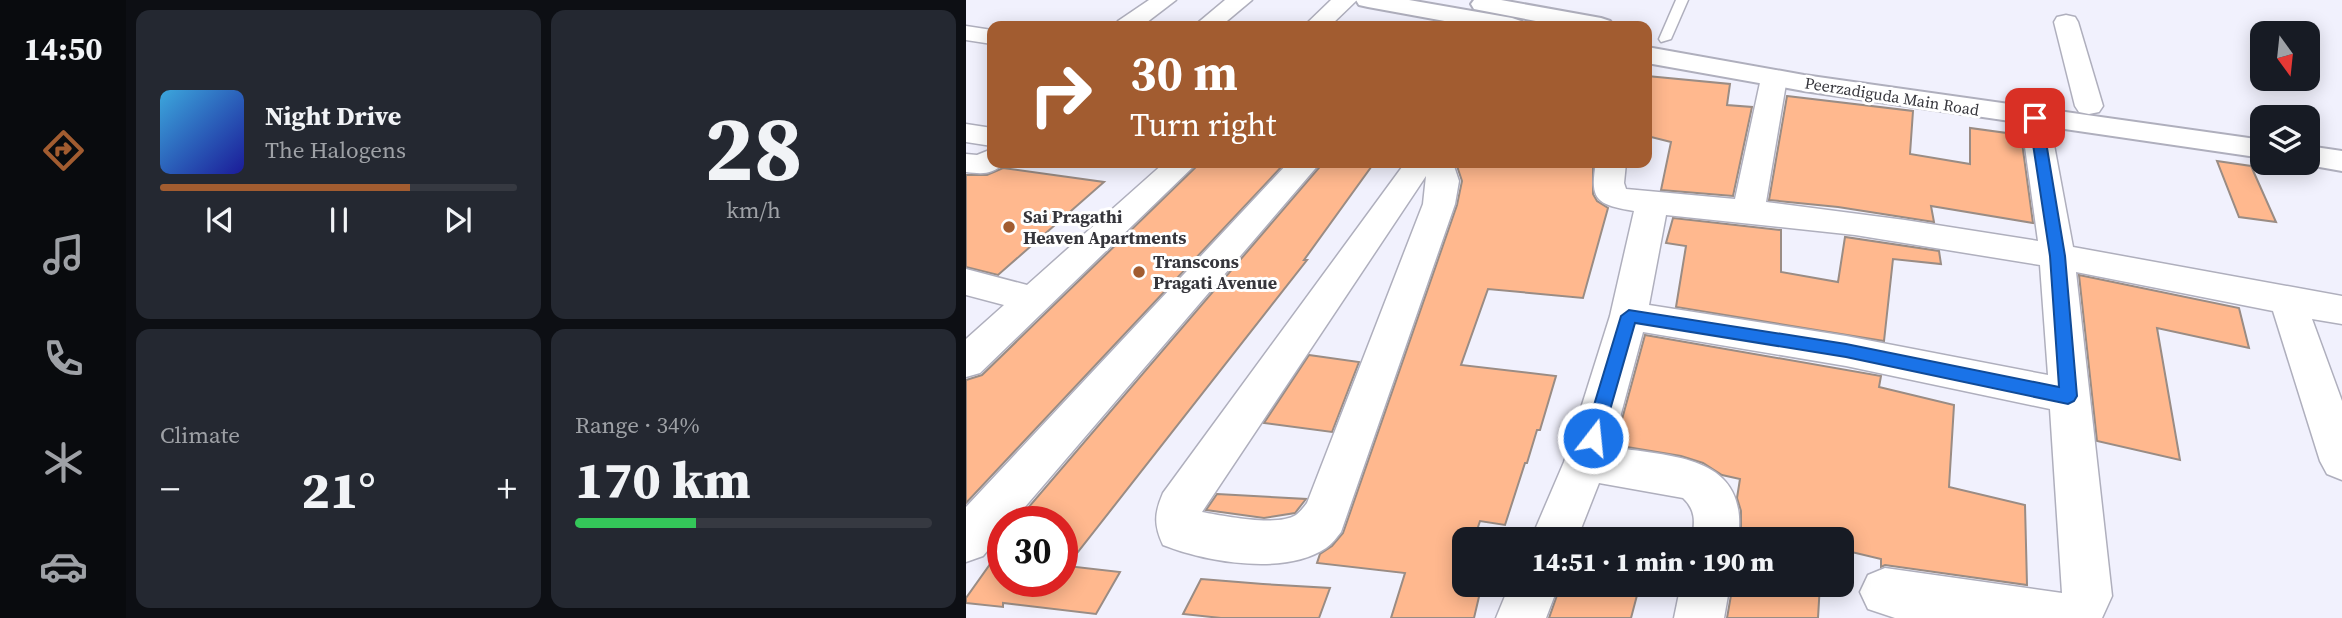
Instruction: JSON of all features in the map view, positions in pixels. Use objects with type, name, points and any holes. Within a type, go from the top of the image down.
[{"type":"street","points":[[1134,21],[1164,0]]},
{"type":"street","points":[[1213,21],[1240,0]]},
{"type":"street","points":[[1322,21],[1345,0]]},
{"type":"street","points":[[1367,0],[1484,21]]},
{"type":"street","points":[[1464,0],[1575,21]]},
{"type":"street","points":[[2066,22],[2089,106]]},
{"type":"street","points":[[966,33],[987,36]]},
{"type":"street","name":"Peerzadiguda Main Road","points":[[1653,43],[1774,78],[2250,147]]},
{"type":"street","name":"Peerzadiguda Main Road","points":[[1653,43],[2250,127]]},
{"type":"street","points":[[1749,210],[1774,78]]},
{"type":"street","points":[[1885,592],[2061,618],[2078,613],[2087,596],[2057,256],[2035,118]]},
{"type":"street","points":[[966,133],[987,136]]},
{"type":"street","points":[[2320,137],[2342,140]]},
{"type":"street","points":[[2320,158],[2342,161]]},
{"type":"street","points":[[966,163],[983,165],[987,162]]},
{"type":"street","points":[[966,362],[1012,307],[1160,168]]},
{"type":"street","points":[[966,341],[1012,307],[1176,168]]},
{"type":"street","points":[[966,540],[1301,168]]},
{"type":"street","points":[[1417,168],[1180,508],[1177,525],[1179,530],[1244,540],[1289,540],[1309,533],[1325,517],[1439,204],[1443,181],[1439,168]]},
{"type":"street","points":[[1610,168],[1609,193],[1619,198],[1855,222],[2057,256],[2288,302],[2342,310]]},
{"type":"street","points":[[1559,527],[1586,462],[1629,316],[1652,203]]},
{"type":"street","points":[[966,282],[1012,307]]},
{"type":"street","points":[[2288,302],[2342,461]]},
{"type":"street","points":[[1629,316],[1846,351],[2068,396]]},
{"type":"street","points":[[1586,462],[1693,481],[1705,487],[1714,501],[1717,527]]},
{"type":"street","points":[[1521,618],[1530,597]]},
{"type":"street","points":[[1699,617],[1703,597]]},
{"type":"lane","points":[[1653,43],[1682,0]]},
{"type":"building","points":[[1652,76],[1730,84],[1727,105],[1752,107],[1733,196],[1661,190],[1671,142],[1652,137]]},
{"type":"building","points":[[1787,96],[1913,111],[1910,154],[1970,164],[1970,128],[2021,135],[2033,223],[1931,206],[1934,222],[1838,207],[1769,200]]},
{"type":"building","points":[[2217,161],[2250,166],[2250,175],[2255,175],[2276,222],[2239,217]]},
{"type":"building","name":"Sai Pragathi Heaven Apartments","points":[[1003,168],[1104,182],[998,275],[966,267],[966,175],[987,175]]},
{"type":"building","name":"Transcons Pragati Avenue","points":[[1195,168],[1280,168],[966,503],[966,380],[982,375]]},
{"type":"building","points":[[1319,168],[1370,168],[1304,260],[1307,260],[1078,552],[1078,506],[1030,506]]},
{"type":"building","points":[[1458,168],[1593,168],[1593,194],[1597,201],[1608,208],[1583,298],[1488,289],[1461,365],[1556,376],[1540,430],[1537,430],[1505,525],[1480,521],[1478,527],[1452,527],[1452,597],[1479,597],[1474,618],[1391,618],[1405,573],[1317,563],[1320,554],[1332,546],[1343,533],[1457,205],[1462,181]]},
{"type":"building","points":[[1673,218],[1781,230],[1781,272],[1838,282],[1845,237],[1939,251],[1941,264],[1893,259],[1884,341],[1676,307],[1686,246],[1666,243]]},
{"type":"building","points":[[2079,275],[2239,308],[2249,348],[2157,328],[2180,460],[2097,441]]},
{"type":"building","points":[[1645,335],[1881,376],[1879,387],[1954,405],[1949,487],[2025,505],[2027,585],[1885,565],[1881,567],[1881,559],[1854,553],[1854,527],[1741,527],[1741,511],[1737,498],[1740,479],[1722,475],[1703,463],[1681,456],[1615,445]]},
{"type":"building","points":[[1309,355],[1359,362],[1332,432],[1264,423]]},
{"type":"building","points":[[1217,494],[1306,499],[1295,513],[1264,518],[1206,510]]},
{"type":"building","points":[[1078,567],[1120,572],[1096,614],[1003,603],[1003,607],[966,603],[966,598],[987,568],[987,597],[1078,597]]},
{"type":"building","points":[[1201,579],[1330,588],[1319,618],[1221,618],[1183,614]]},
{"type":"building","points":[[1556,597],[1637,597],[1631,618],[1549,618]]},
{"type":"building","points":[[1731,597],[1819,597],[1818,618],[1727,618]]},
{"type":"place","name":"Sai Pragathi Heaven Apartments","points":[[1009,227]]},
{"type":"place","name":"Transcons Pragati Avenue","points":[[1139,272]]},
{"type":"route","points":[[1593,438],[1629,316],[1846,351],[2068,396],[2057,256],[2035,118]]}]
